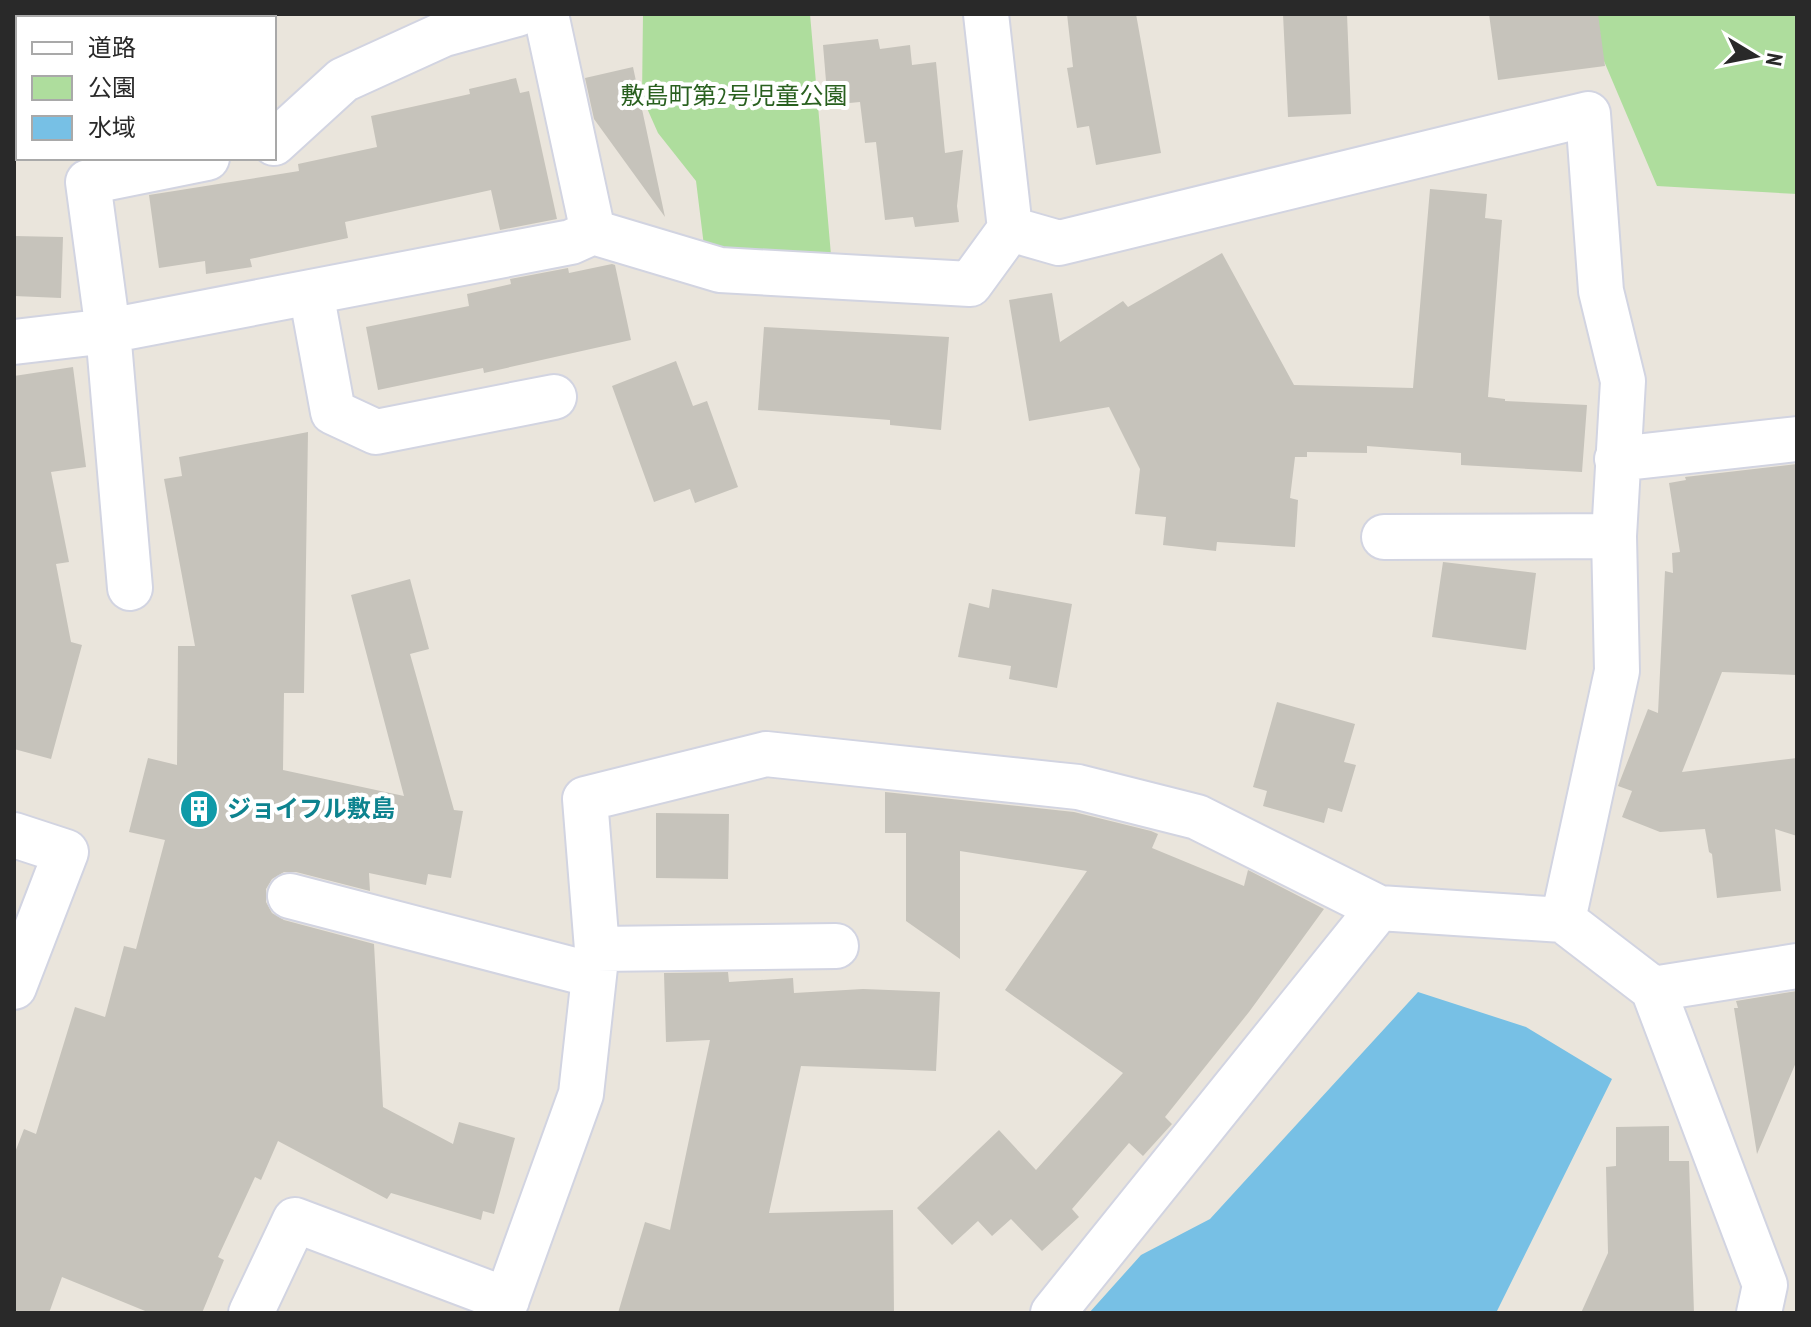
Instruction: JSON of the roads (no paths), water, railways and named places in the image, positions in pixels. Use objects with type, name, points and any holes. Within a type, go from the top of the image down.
[{"type":"street","points":[[276,141],[343,80],[444,34],[517,14]]},
{"type":"street","points":[[546,14],[593,232]]},
{"type":"street","points":[[14,342],[108,331],[571,242],[593,232],[720,270],[970,284],[1010,229],[986,14]]},
{"type":"street","points":[[1010,229],[1059,243],[1588,114],[1601,291],[1623,381],[1614,536],[1617,671],[1563,920]]},
{"type":"street","points":[[130,588],[108,331],[88,182],[197,160]]},
{"type":"street","points":[[311,292],[333,412],[376,432],[554,397]]},
{"type":"street","points":[[1617,459],[1797,439]]},
{"type":"street","points":[[1384,537],[1614,536]]},
{"type":"street","points":[[251,1313],[295,1220],[504,1307],[581,1094],[595,962],[585,799],[766,754],[1078,787],[1197,817],[1379,908],[1563,920],[1653,989],[1765,1285],[1759,1313]]},
{"type":"street","points":[[14,835],[66,852],[14,987]]},
{"type":"street","points":[[290,896],[595,962],[836,946]]},
{"type":"street","points":[[1053,1313],[1379,908]]},
{"type":"street","points":[[1653,989],[1797,966]]},
{"type":"water","points":[[1418,992],[1526,1027],[1612,1079],[1496,1313],[1089,1313],[1141,1255],[1210,1219]]},
{"type":"place","name":"ジョイフル敷島","points":[[199,809]]},
{"type":"park label","name":"敷島町第2号児童公園","points":[[734,96]]}]
